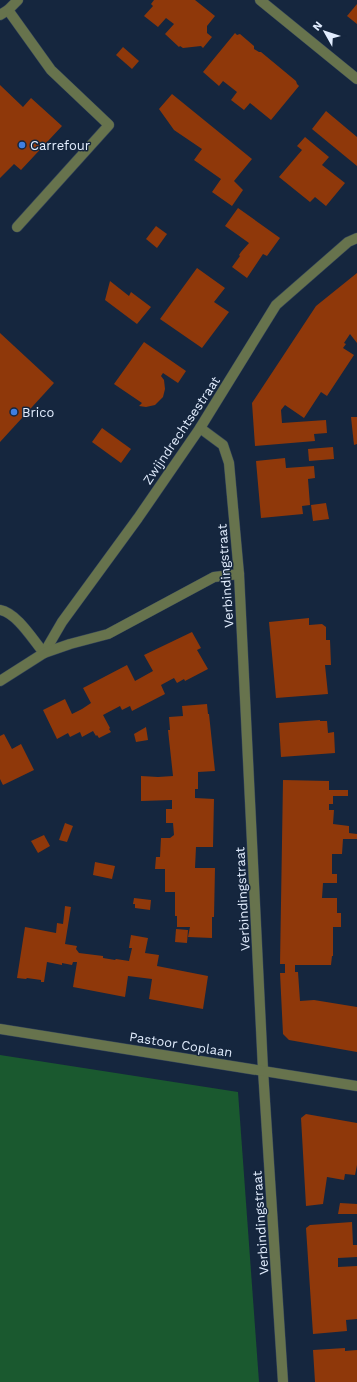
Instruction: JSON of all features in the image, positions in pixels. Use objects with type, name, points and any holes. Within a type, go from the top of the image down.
[{"type":"street","points":[[18,0],[4,12],[51,70],[109,125],[18,227]]},
{"type":"street","points":[[260,0],[357,79]]},
{"type":"street","name":"Zwijndrechtsestraat","points":[[44,653],[62,622],[138,518],[200,428],[276,305],[348,242],[357,238]]},
{"type":"street","name":"Verbindingstraat","points":[[200,428],[223,445],[229,463],[239,574],[264,1070],[283,1382]]},
{"type":"street","name":"Zwijndrechtsestraat","points":[[0,681],[44,653],[70,644],[108,634],[214,577],[239,574]]},
{"type":"street","points":[[0,610],[5,611],[17,620],[44,653]]},
{"type":"street","name":"Pastoor Coplaan","points":[[0,1029],[357,1086]]},
{"type":"green space","points":[[0,1055],[238,1092],[259,1382],[0,1382]]},
{"type":"building","points":[[154,0],[195,0],[215,16],[207,26],[207,33],[212,37],[203,48],[201,46],[179,47],[165,34],[174,24],[166,18],[158,27],[144,16],[153,6],[151,4]]},
{"type":"building","points":[[357,4],[357,24],[347,16]]},
{"type":"building","points":[[235,33],[237,35],[240,34],[254,46],[254,49],[261,52],[296,81],[299,86],[271,120],[250,103],[244,110],[231,100],[237,92],[223,81],[219,86],[203,72]]},
{"type":"building","points":[[123,47],[139,61],[132,69],[116,55]]},
{"type":"building","name":"Carrefour","points":[[0,85],[23,107],[31,98],[62,126],[21,170],[14,164],[0,178]]},
{"type":"building","points":[[172,94],[252,159],[234,181],[243,190],[232,206],[212,192],[221,179],[194,160],[202,149],[174,130],[159,109]]},
{"type":"building","points":[[326,111],[357,137],[357,166],[312,129]]},
{"type":"building","points":[[305,137],[329,157],[322,165],[345,183],[326,206],[315,197],[310,202],[279,177],[302,150],[297,146]]},
{"type":"building","points":[[238,208],[280,238],[267,256],[263,254],[247,278],[232,267],[240,256],[239,255],[241,252],[249,243],[225,226]]},
{"type":"building","points":[[156,226],[167,234],[157,248],[146,239]]},
{"type":"building","points":[[197,268],[225,288],[214,302],[229,312],[202,348],[160,319]]},
{"type":"building","points":[[357,273],[357,343],[350,334],[344,343],[346,344],[343,348],[354,355],[327,396],[321,392],[304,418],[285,405],[281,410],[282,423],[326,420],[327,433],[314,434],[315,441],[255,446],[252,403],[316,306]]},
{"type":"building","points":[[110,281],[129,296],[131,292],[151,307],[137,324],[105,300]]},
{"type":"building","name":"Brico","points":[[0,333],[54,383],[0,442]]},
{"type":"building","points":[[144,342],[186,371],[178,383],[163,373],[161,376],[164,380],[165,389],[163,397],[155,405],[146,407],[139,406],[142,403],[114,384]]},
{"type":"building","points":[[351,417],[357,417],[357,444],[354,445]]},
{"type":"building","points":[[102,428],[131,449],[121,463],[92,442]]},
{"type":"building","points":[[333,447],[334,459],[309,461],[308,449]]},
{"type":"building","points":[[285,458],[286,468],[314,466],[315,478],[308,479],[310,505],[302,506],[303,514],[261,518],[256,461]]},
{"type":"building","points":[[326,503],[329,519],[313,521],[311,505]]},
{"type":"building","points":[[309,618],[309,625],[322,624],[326,627],[326,640],[330,640],[331,665],[325,665],[328,694],[276,698],[269,622]]},
{"type":"building","points":[[192,632],[201,648],[197,650],[208,669],[185,681],[184,679],[177,683],[174,678],[161,685],[165,694],[132,711],[130,706],[122,710],[120,706],[103,715],[111,732],[99,738],[93,731],[82,737],[80,732],[70,737],[68,733],[57,739],[43,710],[65,699],[72,714],[82,709],[91,703],[83,688],[127,665],[135,681],[153,671],[144,655]]},
{"type":"building","points":[[207,704],[215,771],[198,772],[198,789],[195,789],[195,798],[214,799],[213,847],[196,847],[195,868],[215,868],[212,938],[188,937],[190,927],[177,927],[177,916],[175,916],[175,892],[165,892],[165,869],[155,869],[156,857],[160,857],[161,838],[170,838],[174,835],[173,823],[166,823],[166,809],[172,809],[172,800],[141,801],[141,776],[173,776],[168,730],[170,730],[169,717],[183,716],[182,706]]},
{"type":"building","points":[[320,720],[327,721],[328,733],[334,732],[335,753],[281,757],[279,723]]},
{"type":"building","points":[[146,727],[148,740],[136,742],[134,734]]},
{"type":"building","points":[[4,734],[12,749],[21,744],[34,770],[3,785],[0,779],[0,736]]},
{"type":"building","points":[[283,780],[329,781],[329,790],[348,790],[348,796],[333,796],[333,804],[329,804],[329,810],[334,810],[333,824],[349,826],[349,833],[357,834],[357,839],[343,839],[342,854],[332,854],[332,874],[337,874],[337,883],[323,883],[322,898],[337,898],[337,913],[341,913],[341,927],[333,927],[333,956],[331,965],[295,965],[295,972],[298,972],[300,1001],[314,1000],[357,1007],[357,1052],[289,1040],[283,1034],[280,973],[285,973],[285,964],[280,964]]},
{"type":"building","points":[[65,823],[73,826],[67,842],[59,840]]},
{"type":"building","points":[[44,835],[50,846],[38,853],[31,841]]},
{"type":"building","points":[[95,862],[115,866],[112,879],[93,875]]},
{"type":"building","points":[[134,898],[151,900],[150,910],[135,908],[135,904],[133,904]]},
{"type":"building","points":[[65,906],[71,907],[65,944],[77,946],[76,949],[79,953],[103,956],[103,958],[115,960],[129,961],[132,948],[129,948],[131,935],[148,938],[145,953],[159,955],[157,966],[208,976],[203,1009],[149,999],[152,979],[128,976],[125,997],[73,987],[77,962],[73,962],[72,965],[62,963],[62,965],[47,962],[44,982],[41,982],[41,980],[17,978],[25,927],[56,933],[57,923],[63,924]]},
{"type":"building","points":[[176,929],[188,930],[187,943],[175,942]]},
{"type":"building","points":[[306,1114],[357,1123],[357,1165],[355,1175],[345,1174],[344,1180],[327,1177],[323,1204],[306,1206],[301,1118]]},
{"type":"building","points":[[340,1203],[357,1204],[357,1214],[338,1214]]},
{"type":"building","points":[[352,1222],[353,1245],[357,1245],[357,1257],[338,1258],[338,1267],[357,1266],[357,1319],[346,1320],[347,1331],[313,1334],[306,1228],[310,1225]]},
{"type":"building","points":[[345,1348],[345,1351],[357,1350],[357,1382],[315,1382],[313,1350]]},
{"type":"place","name":"Carrefour","points":[[22,145]]},
{"type":"place","name":"Brico","points":[[14,412]]}]
